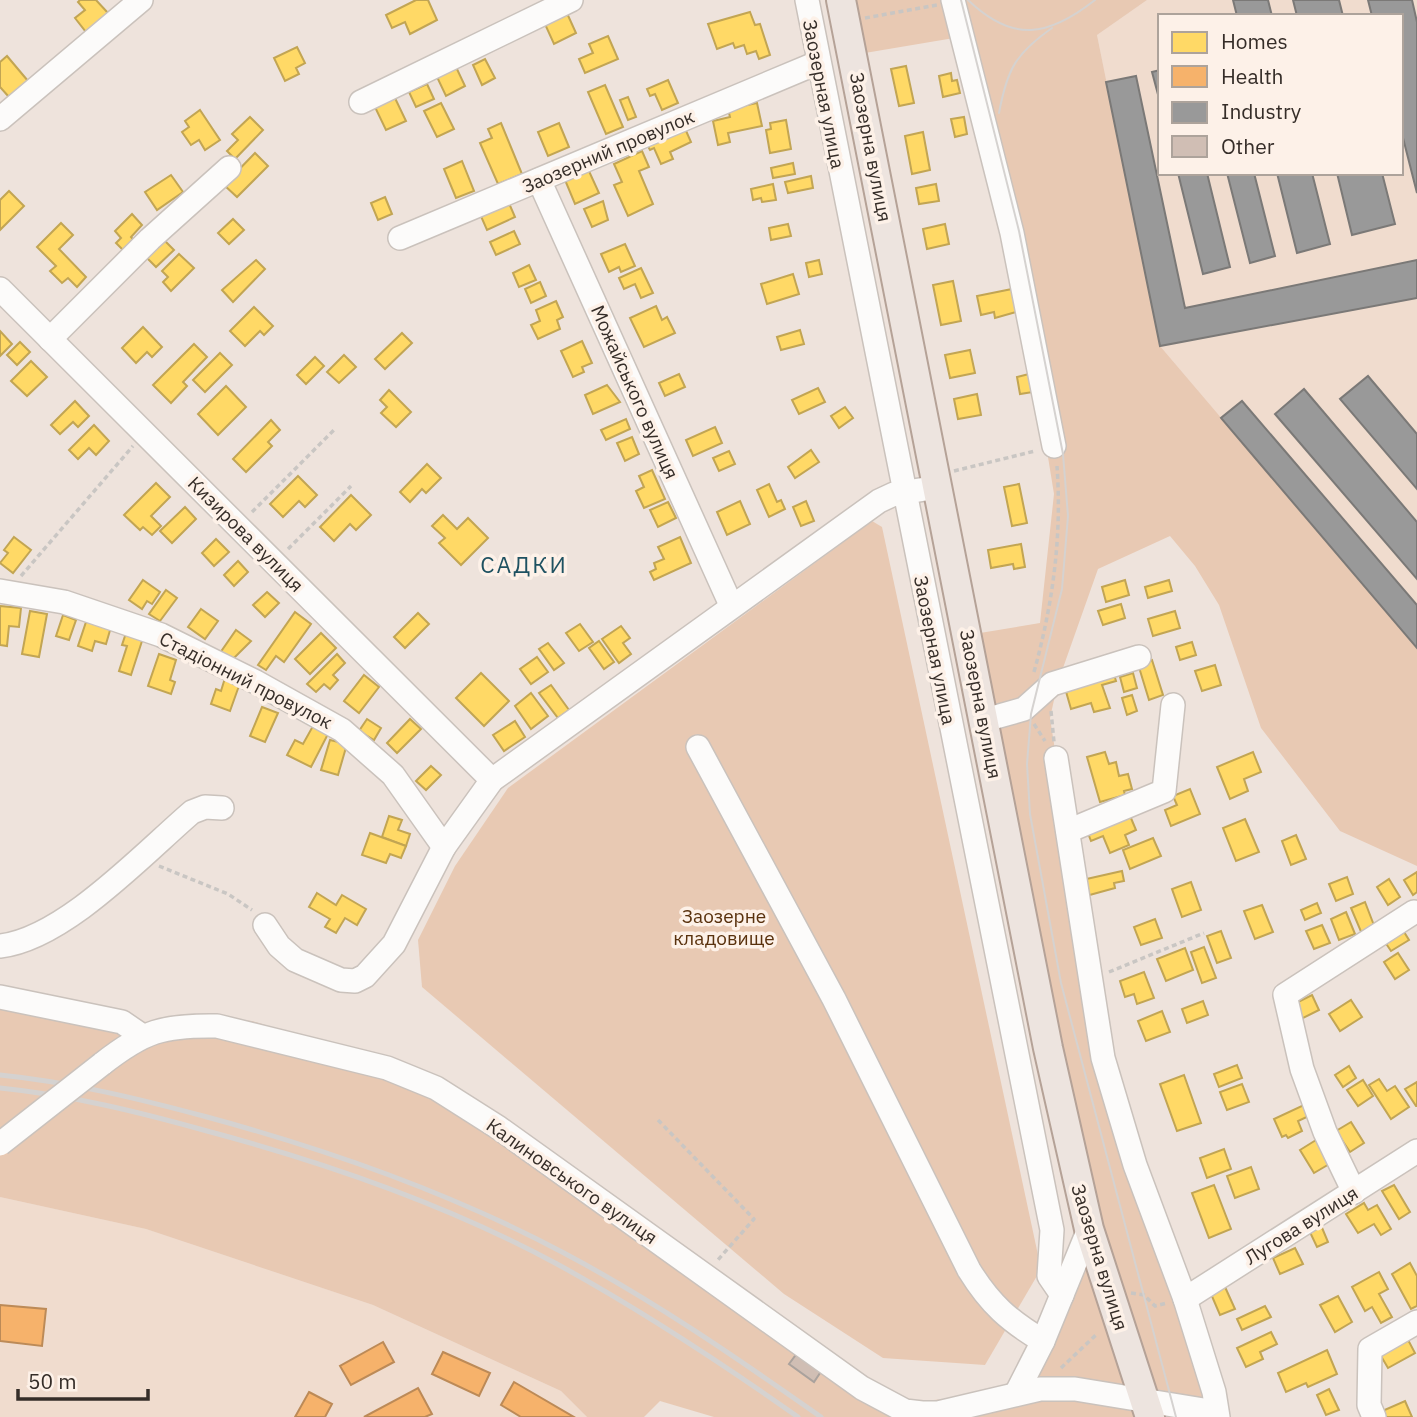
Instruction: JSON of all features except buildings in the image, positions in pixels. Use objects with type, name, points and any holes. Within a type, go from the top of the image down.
[{"type":"main road","name":"Заозерна вулиця","points":[[844,11],[1048,1048],[1089,1229],[1147,1409]]},
{"type":"street","points":[[0,119],[141,0]]},
{"type":"street","points":[[361,102],[571,0]]},
{"type":"street","name":"Заозерная улица","points":[[807,0],[817,63],[1052,1230],[1049,1276],[1062,1296]]},
{"type":"street","points":[[953,1],[1012,233],[1054,446]]},
{"type":"street","name":"Заозерний провулок","points":[[400,238],[817,63]]},
{"type":"street","points":[[50,339],[150,239],[229,168]]},
{"type":"street","name":"Можайського вулиця","points":[[539,180],[731,605]]},
{"type":"street","name":"Кизирова вулиця","points":[[0,289],[492,780]]},
{"type":"street","points":[[265,925],[279,946],[295,960],[341,980],[355,981],[365,976],[394,944],[444,847],[492,780],[731,605],[879,501],[937,481]]},
{"type":"street","name":"Стадіонний провулок","points":[[4,591],[64,602],[161,635],[256,682],[342,730],[393,775],[444,847]]},
{"type":"street","points":[[985,720],[1024,709],[1052,684],[1139,657]]},
{"type":"street","points":[[1068,831],[1164,792],[1173,705]]},
{"type":"street","points":[[698,747],[834,999],[969,1270],[983,1292],[1009,1321],[1043,1341]]},
{"type":"street","points":[[1056,758],[1103,1058],[1135,1164],[1185,1299],[1214,1392],[1217,1414],[1147,1409]]},
{"type":"street","points":[[0,946],[40,934],[71,916],[192,812],[205,807],[222,808]]},
{"type":"street","points":[[1354,1192],[1325,1132],[1302,1069],[1285,995],[1414,912]]},
{"type":"street","points":[[0,997],[121,1022],[141,1035]]},
{"type":"street","name":"Калиновського вулиця","points":[[0,1144],[141,1035],[184,1027],[217,1026],[405,1073],[436,1088],[499,1128],[862,1388],[905,1411],[938,1413],[1040,1389],[1075,1389],[1147,1409]]},
{"type":"street","name":"Лугова вулиця","points":[[1185,1299],[1417,1151]]},
{"type":"street","points":[[1016,1394],[1043,1341],[1089,1229]]},
{"type":"street","points":[[1374,1417],[1370,1405],[1370,1349],[1417,1322]]},
{"type":"path","points":[[844,11],[953,1]]},
{"type":"path","points":[[238,526],[335,429]]},
{"type":"path","points":[[4,591],[145,433]]},
{"type":"path","points":[[937,481],[1054,446],[1060,516],[1054,588],[1024,709],[1056,758]]},
{"type":"path","points":[[274,563],[351,486]]},
{"type":"path","points":[[139,858],[228,894],[246,905],[265,925]]},
{"type":"path","points":[[1091,980],[1204,933]]},
{"type":"path","points":[[658,1120],[754,1219],[705,1275]]},
{"type":"path","points":[[1129,1292],[1144,1295],[1154,1306],[1185,1299]]},
{"type":"path","points":[[1040,1389],[1100,1331]]},
{"type":"shaded area","points":[[1147,0],[1417,0],[1417,648],[1160,346],[1097,35]]},
{"type":"shaded area","points":[[0,1197],[146,1229],[373,1305],[561,1391],[587,1417],[0,1417]]},
{"type":"green space","points":[[842,0],[1147,0],[1097,35],[1160,346],[1417,648],[1417,866],[1340,831],[1261,728],[1219,605],[1195,566],[1170,536],[1098,569],[1058,682],[1050,718],[1103,1058],[1218,1417],[1153,1417],[1105,1267],[968,635],[1040,623],[1054,494],[1034,371],[954,38],[853,55]]},
{"type":"green space","name":"Заозерне кладовище","points":[[872,521],[882,527],[1041,1269],[985,1365],[883,1358],[784,1294],[422,987],[418,940],[455,866],[508,788]]},
{"type":"green space","points":[[0,1002],[145,1022],[252,1021],[407,1069],[862,1391],[905,1402],[1004,1395],[1075,1396],[1137,1407],[1140,1417],[714,1417],[660,1401],[644,1417],[587,1417],[561,1391],[373,1305],[146,1229],[0,1197]]},
{"type":"green space","points":[[1080,1225],[1131,1392],[1016,1380]]},
{"type":"tram line","points":[[961,0],[1019,231],[1063,454],[1068,516],[1062,589],[1031,714],[1027,764],[1030,814],[1061,983],[1176,1417]]},
{"type":"tram line","points":[[968,0],[1000,23],[1016,29],[1031,30],[1062,22],[1095,0]]},
{"type":"tram line","points":[[999,113],[1005,85],[1015,64],[1029,46],[1052,28]]},
{"type":"railway","points":[[0,1075],[105,1092],[207,1117],[344,1159],[433,1192],[520,1231],[596,1270],[694,1330],[821,1417]]},
{"type":"railway","points":[[0,1088],[130,1111],[252,1143],[430,1204],[557,1264],[680,1337],[798,1417]]},
{"type":"district","name":"САДКИ","points":[[524,564]]}]
